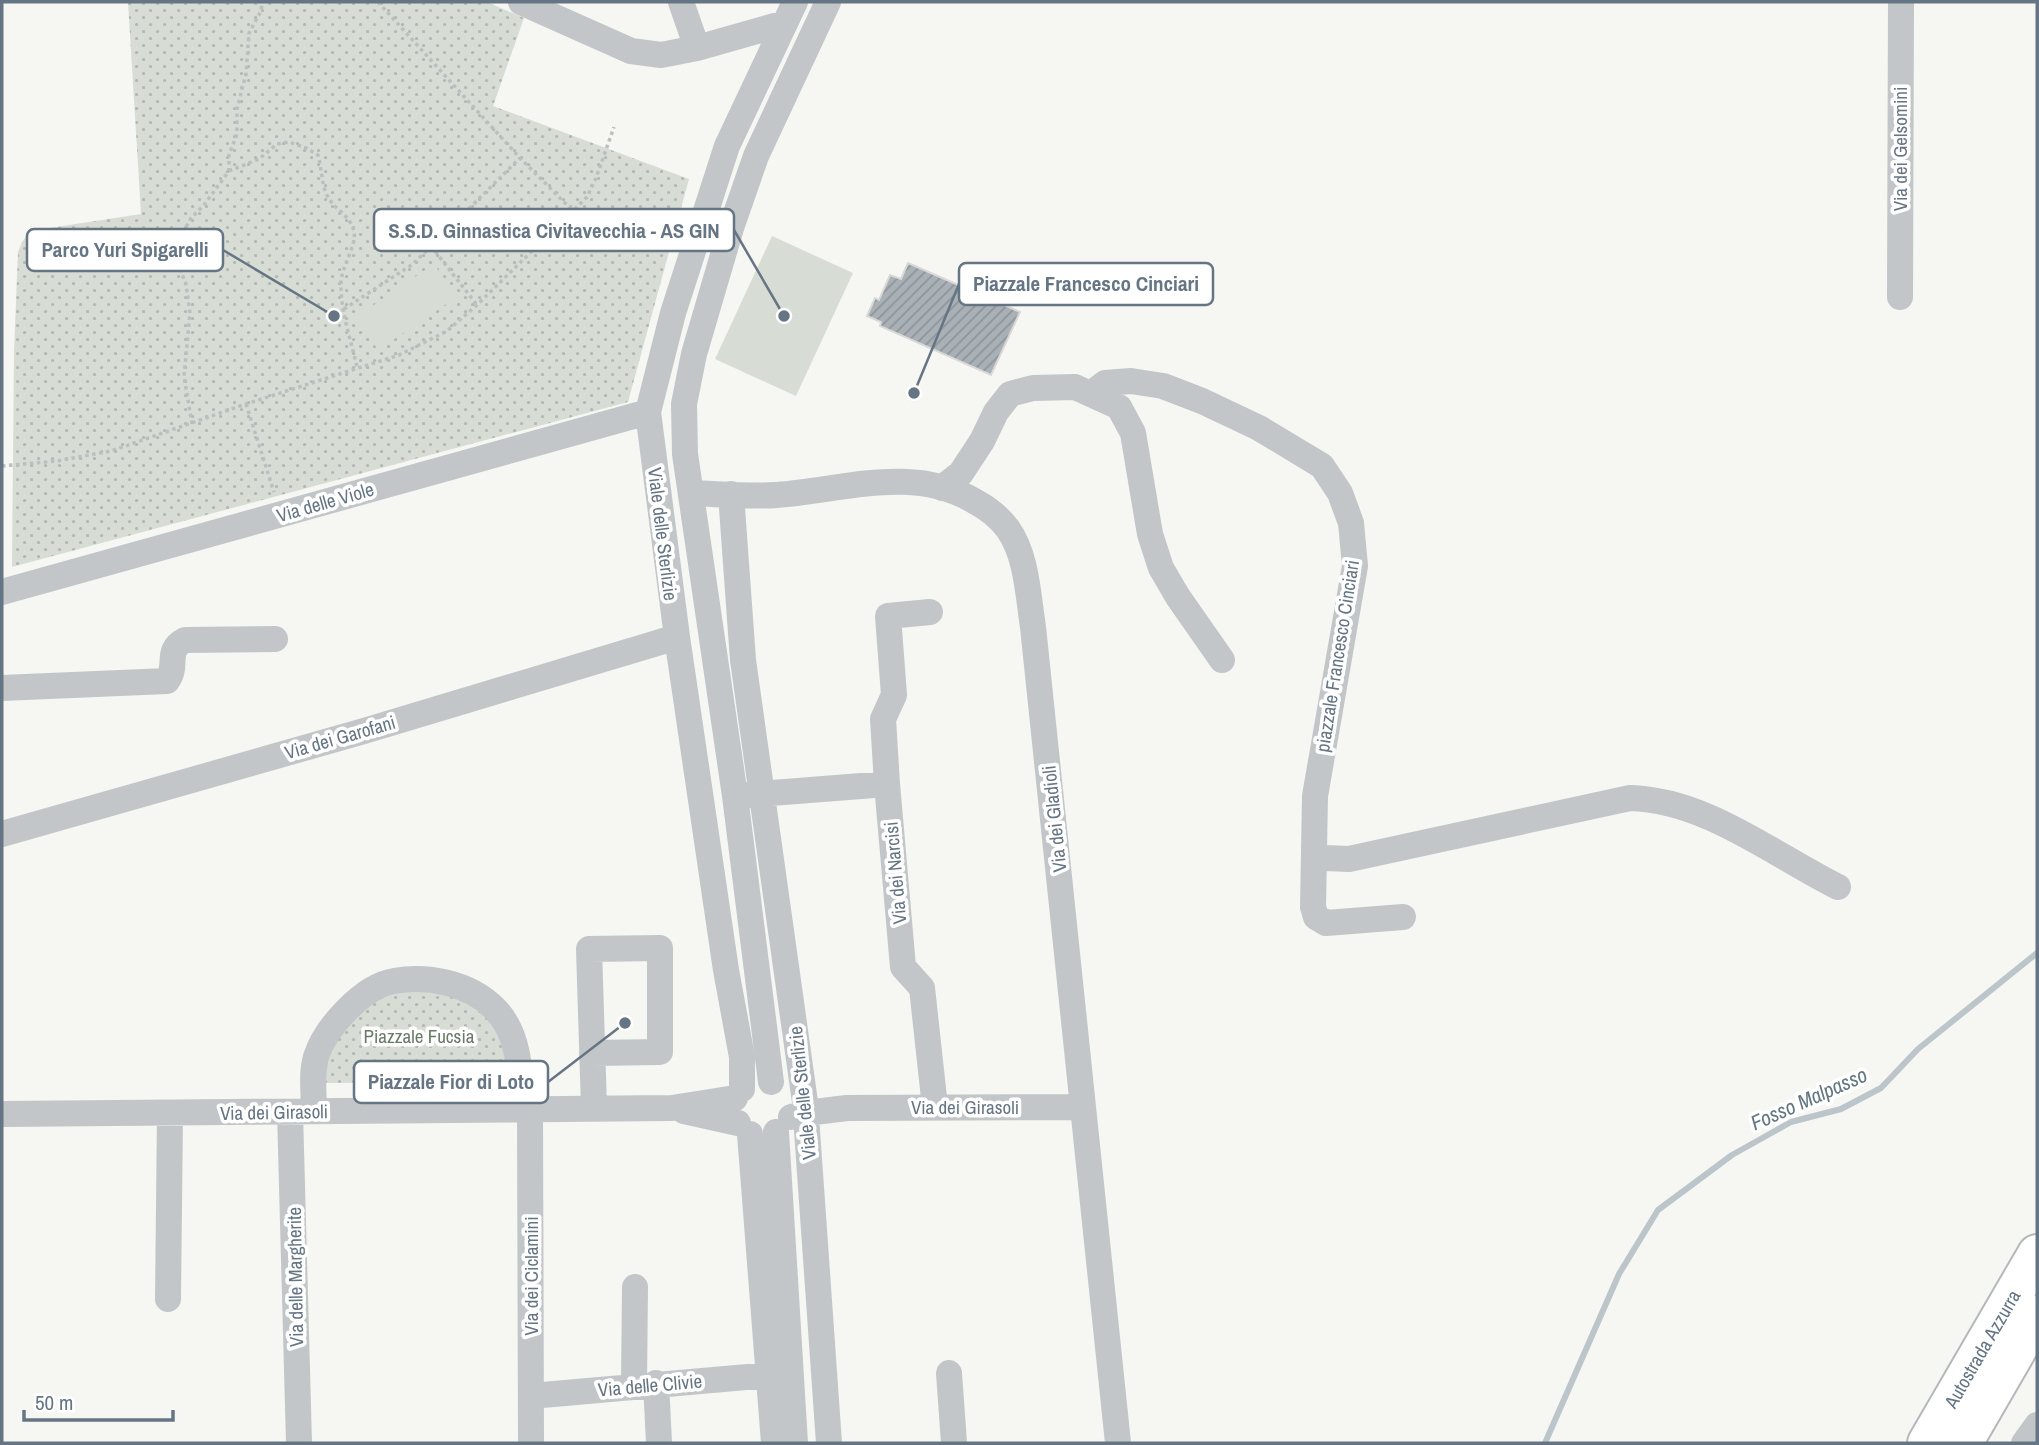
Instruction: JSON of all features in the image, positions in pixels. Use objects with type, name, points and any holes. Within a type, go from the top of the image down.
[{"type":"highway","name":"Autostrada Azzurra","points":[[1927,1443],[2037,1254]]},
{"type":"highway","name":"Autostrada Azzurra","points":[[1963,1443],[2037,1315]]},
{"type":"street","points":[[521,2],[631,51],[660,55],[697,48],[790,12]]},
{"type":"street","points":[[681,2],[697,48]]},
{"type":"street","name":"Viale delle Sterlizie","points":[[795,1443],[770,1109],[735,796],[685,454],[684,404],[694,354],[756,156],[828,2]]},
{"type":"street","name":"Via dei Gelsomini","points":[[1900,297],[1901,2]]},
{"type":"street","name":"Viale delle Sterlizie","points":[[790,12],[727,146],[673,313],[648,412],[677,637],[726,970],[742,1058],[770,1109],[830,1443]]},
{"type":"street","name":"piazzale Francesco Cinciari","points":[[1092,393],[1105,383],[1131,381],[1163,386],[1202,401],[1259,428],[1322,466],[1340,493],[1352,523],[1355,566],[1315,796],[1312,907],[1316,917],[1326,923],[1403,916]]},
{"type":"street","name":"piazzale Francesco Cinciari","points":[[942,488],[961,473],[982,441],[996,412],[1010,394],[1033,388],[1075,387],[1119,407],[1133,433],[1150,534],[1161,568],[1222,660]]},
{"type":"street","name":"Via delle Viole","points":[[2,592],[648,412]]},
{"type":"street","name":"Via dei Gladioli","points":[[692,493],[776,495],[869,482],[918,481],[962,494],[992,511],[1009,531],[1024,568],[1059,858],[1082,1107],[1118,1443]]},
{"type":"street","name":"Viale delle Sterlizie","points":[[731,494],[743,660],[762,794],[770,1109],[769,1375],[774,1443]]},
{"type":"street","name":"Via dei Narcisi","points":[[930,612],[888,616],[894,695],[883,719],[903,967],[922,988],[935,1107]]},
{"type":"street","name":"Via dei Garofani","points":[[2,834],[364,731],[677,637]]},
{"type":"street","points":[[2,688],[167,681],[172,675],[172,650],[185,640],[275,639]]},
{"type":"street","points":[[735,796],[887,784]]},
{"type":"street","points":[[1314,855],[1349,859],[1630,798],[1654,798],[1685,807],[1725,825],[1838,887]]},
{"type":"street","points":[[592,1053],[660,1052],[660,948],[589,948],[592,1053],[594,1108]]},
{"type":"street","points":[[302,1111],[313,1077],[316,1056],[346,1010],[366,993],[393,981],[421,980],[445,982],[470,990],[495,1008],[514,1043],[525,1109]]},
{"type":"street","name":"Via dei Girasoli","points":[[2,1114],[594,1108],[1082,1107]]},
{"type":"street","name":"Via dei Ciclamini","points":[[525,1109],[531,1443]]},
{"type":"street","name":"Via delle Margherite","points":[[299,1443],[302,1111]]},
{"type":"street","points":[[168,1299],[170,1113]]},
{"type":"street","points":[[635,1287],[645,1384],[659,1443]]},
{"type":"street","points":[[949,1373],[954,1443]]},
{"type":"street","name":"Via delle Clivie","points":[[531,1396],[769,1375]]},
{"type":"street","points":[[2024,1443],[2037,1425]]},
{"type":"path","points":[[229,171],[229,155],[237,134],[237,109],[246,74],[249,33],[261,11],[262,2]]},
{"type":"path","points":[[378,2],[520,158],[573,211]]},
{"type":"path","points":[[2,466],[57,461],[111,451],[399,355],[447,331],[587,197],[614,127]]},
{"type":"path","points":[[191,424],[184,376],[190,313],[186,284],[175,257],[178,242],[191,218],[229,171],[259,159],[277,144],[289,142],[318,155],[323,186],[330,200],[346,215],[354,233],[352,250],[343,268],[341,286],[357,367]]},
{"type":"path","points":[[344,309],[412,264],[520,158]]},
{"type":"path","points":[[430,246],[477,305]]},
{"type":"path","points":[[246,404],[280,514]]},
{"type":"green space","points":[[128,2],[487,2],[524,18],[493,106],[689,179],[628,402],[12,567],[18,252],[30,231],[141,214]]},
{"type":"green space","points":[[772,236],[853,273],[796,396],[715,359]]},
{"type":"green space","points":[[434,264],[457,297],[378,350],[356,317]]},
{"type":"green space","name":"Piazzale Fucsia","points":[[404,989],[454,996],[477,1006],[494,1024],[501,1037],[515,1082],[323,1083],[333,1045],[341,1027],[353,1012],[363,1005]]},
{"type":"building","points":[[908,263],[1020,312],[991,375],[880,326],[881,322],[867,316],[875,298],[879,300],[890,275],[901,279]]},
{"type":"waterway","name":"Fosso Malpasso","points":[[1545,1443],[1619,1274],[1658,1210],[1732,1155],[1791,1122],[1841,1109],[1881,1088],[1918,1049],[2037,953]]},
{"type":"place","name":"Parco Yuri Spigarelli","points":[[334,316]]},
{"type":"place","name":"S.S.D. Ginnastica Civitavecchia - AS GIN","points":[[784,316]]},
{"type":"place","name":"Piazzale Francesco Cinciari","points":[[914,393]]},
{"type":"place","name":"Piazzale Fior di Loto","points":[[625,1023]]}]
